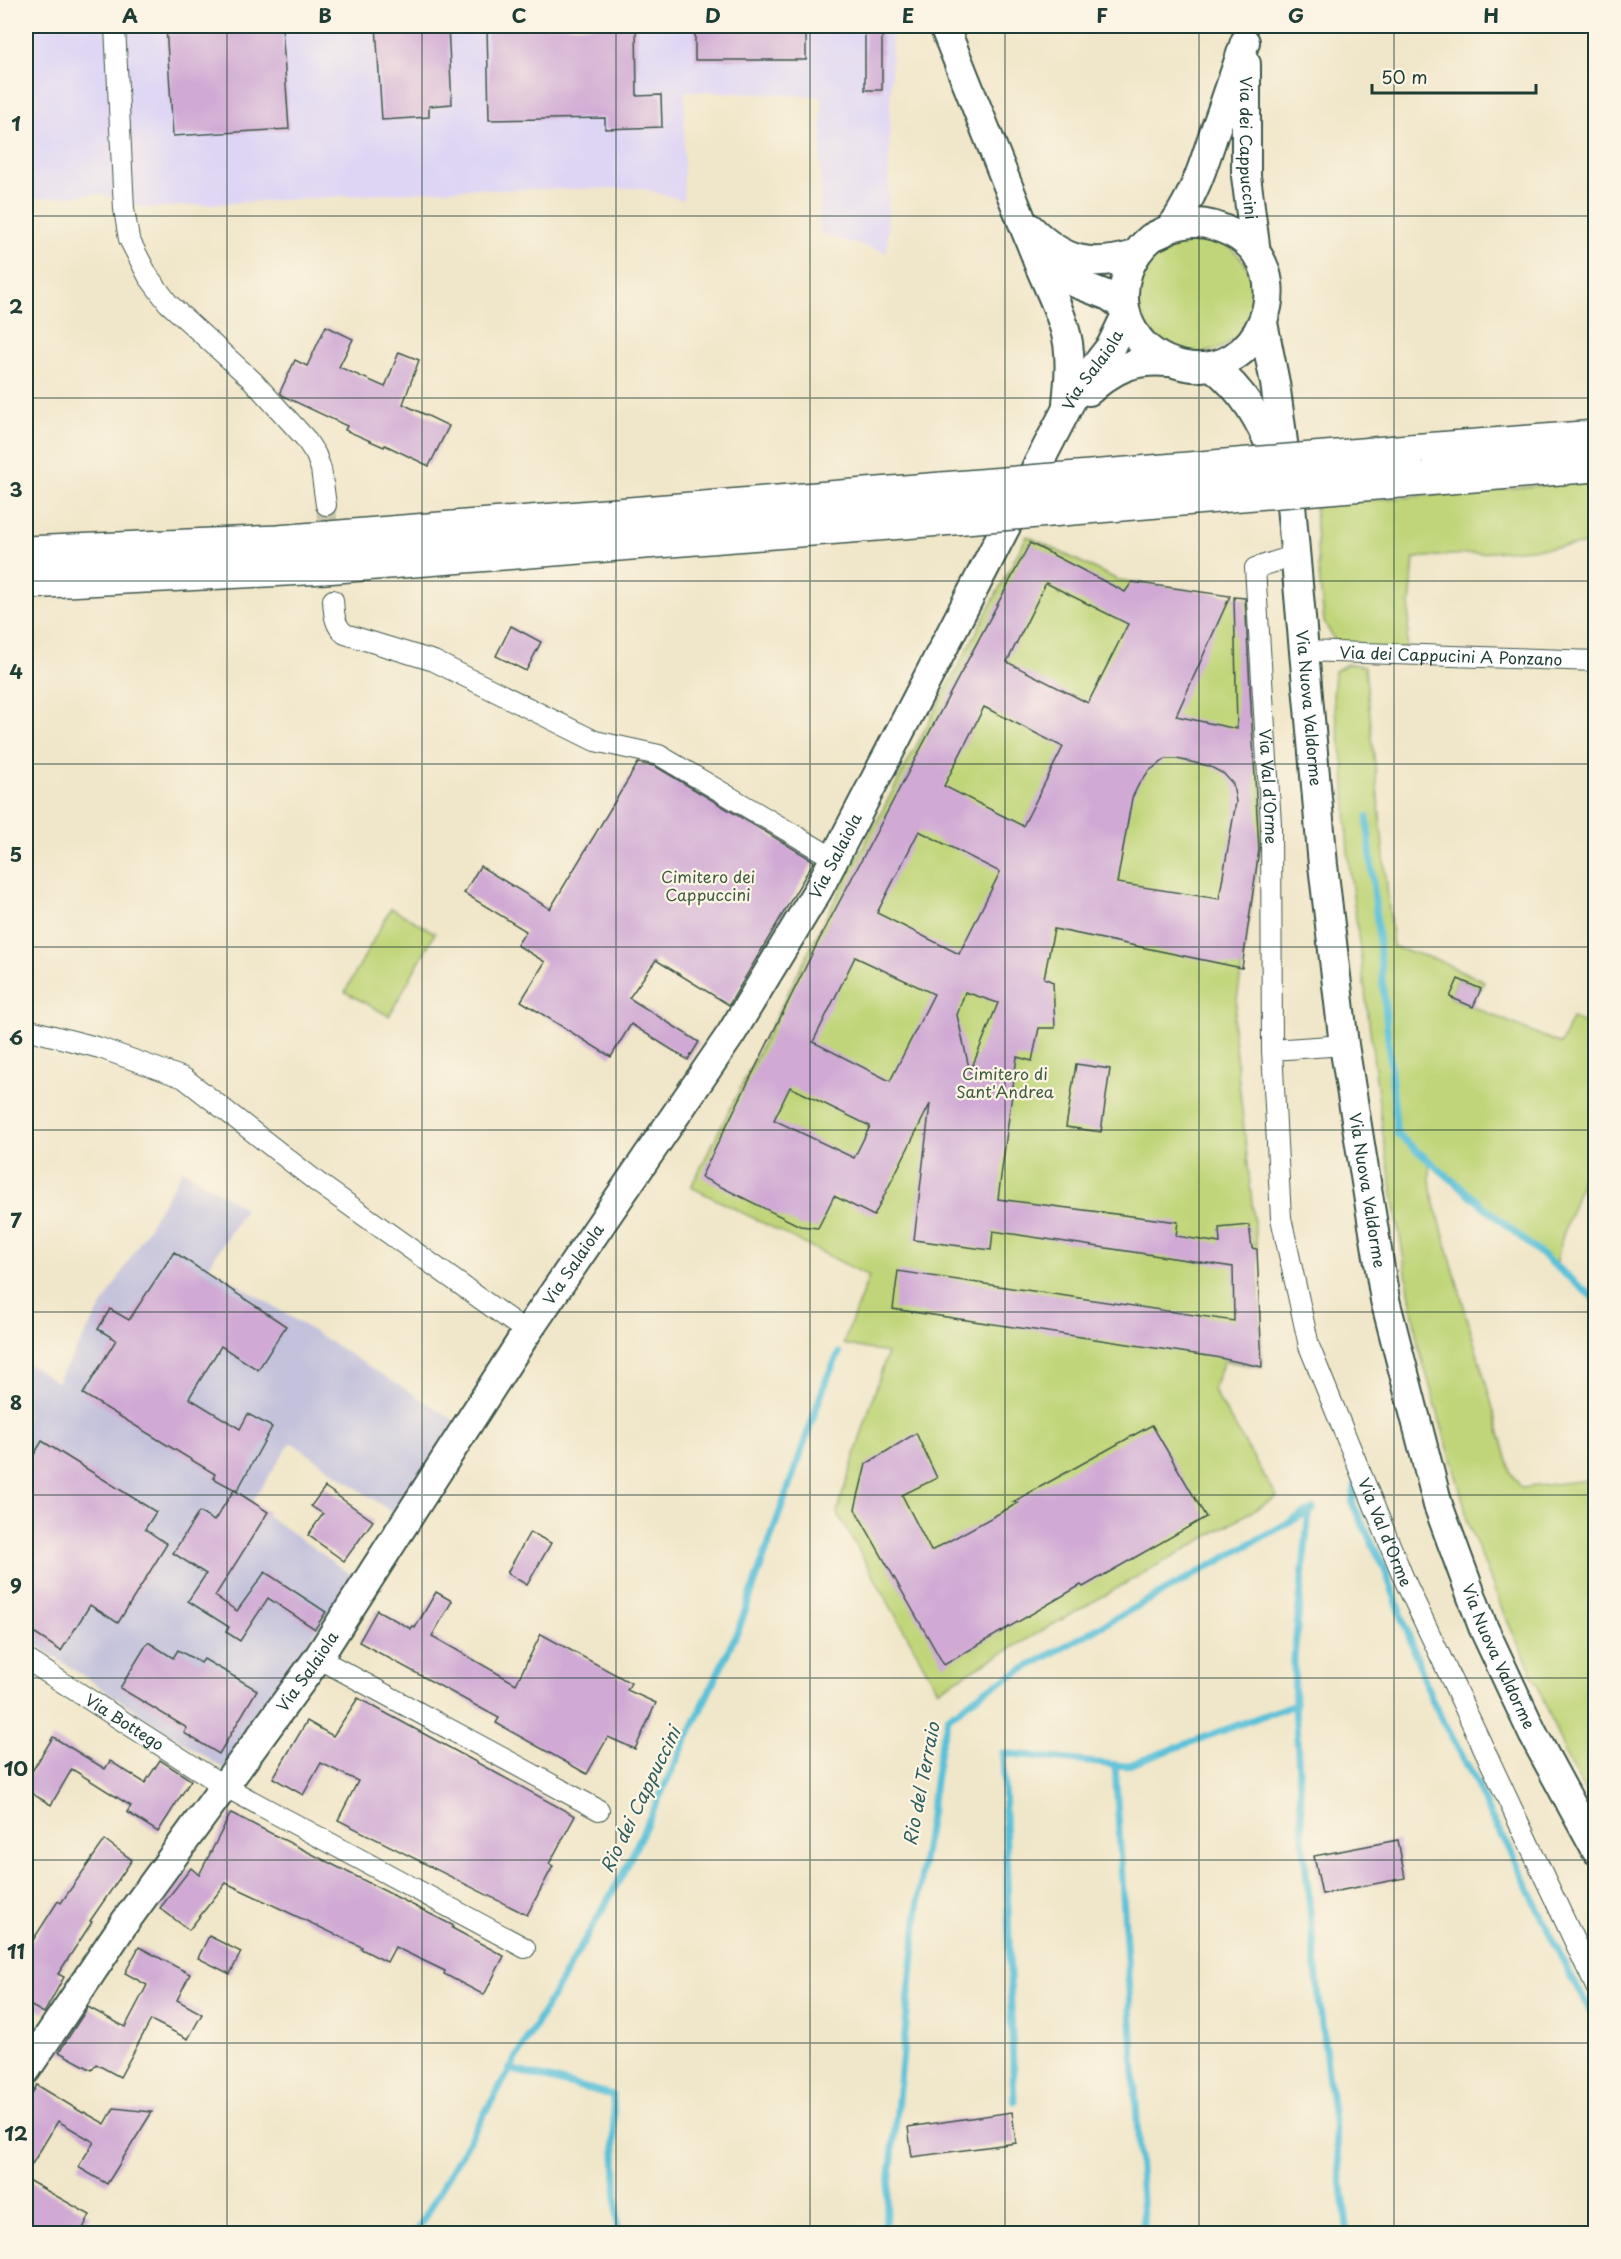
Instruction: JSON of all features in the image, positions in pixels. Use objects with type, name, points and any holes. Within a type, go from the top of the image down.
[{"type":"highway","points":[[26,582],[324,567],[942,504],[1417,465],[1596,437]]},
{"type":"highway","points":[[1417,465],[1596,465]]},
{"type":"highway","points":[[26,553],[278,542],[942,504]]},
{"type":"main road","points":[[944,26],[1063,325],[1068,343],[1070,380],[1063,416]]},
{"type":"main road","name":"Via dei Cappuccini","points":[[1170,227],[1198,180],[1246,34]]},
{"type":"main road","name":"Via dei Cappuccini","points":[[1246,34],[1246,176],[1256,254]]},
{"type":"main road","points":[[1021,218],[1040,238],[1058,252],[1077,260],[1110,260],[1135,255]]},
{"type":"main road","name":"Via dei Cappuccini","points":[[1194,222],[1218,226],[1239,237],[1256,254],[1262,265],[1268,291],[1268,304],[1263,323],[1243,350],[1228,360],[1212,366],[1190,367],[1168,362],[1154,354],[1132,330],[1125,311],[1126,280],[1135,255],[1151,238],[1170,227],[1194,222]]},
{"type":"main road","points":[[1036,256],[1055,275],[1109,296],[1125,311]]},
{"type":"main road","name":"Via Salaiola","points":[[26,2070],[124,1922],[318,1658],[527,1332],[731,1034],[835,859],[1076,391],[1111,346],[1125,311]]},
{"type":"main road","name":"Via Nuova Valdorme","points":[[1263,323],[1275,383],[1290,494],[1323,865],[1344,1045],[1385,1300],[1438,1505],[1483,1627],[1533,1734],[1596,1850]]},
{"type":"main road","name":"Via Salaiola","points":[[1063,416],[1110,374],[1133,363],[1148,360],[1168,362]]},
{"type":"main road","name":"Via Nuova Valdorme","points":[[1212,366],[1231,381],[1248,401],[1266,433],[1290,494]]},
{"type":"street","points":[[115,26],[124,209],[129,239],[136,254],[168,303],[253,381],[305,438],[316,455],[321,469],[326,505]]},
{"type":"street","name":"Via Val d'Orme","points":[[1296,555],[1255,568],[1271,824],[1272,1050],[1281,1218],[1309,1346],[1404,1579],[1596,1987]]},
{"type":"street","points":[[333,600],[336,623],[345,634],[434,661],[595,741],[659,755],[835,859]]},
{"type":"street","name":"Via dei Cappucini A Ponzano","points":[[1305,651],[1596,661]]},
{"type":"street","points":[[26,1029],[100,1048],[184,1078],[317,1182],[527,1332]]},
{"type":"street","points":[[1272,1050],[1344,1045]]},
{"type":"street","points":[[318,1658],[599,1810]]},
{"type":"street","name":"Via Bottego","points":[[26,1659],[224,1786],[525,1948]]},
{"type":"shaded area","points":[[26,26],[892,26],[887,252],[820,234],[822,96],[685,91],[683,200],[641,188],[490,190],[480,188],[147,208],[100,194],[26,199]]},
{"type":"shaded area","points":[[183,1169],[245,1209],[209,1266],[456,1421],[393,1513],[291,1442],[251,1504],[353,1576],[224,1769],[26,1638],[26,1362],[57,1382]]},
{"type":"green space","points":[[1196,237],[1218,242],[1237,254],[1249,273],[1254,295],[1249,317],[1237,336],[1218,348],[1196,353],[1174,348],[1155,336],[1143,317],[1138,295],[1143,273],[1155,254],[1174,242]]},
{"type":"green space","points":[[1595,481],[1595,544],[1414,558],[1406,654],[1338,646],[1324,622],[1315,505]]},
{"type":"green space","name":"Cimitero di Sant'Andrea","points":[[1027,536],[1118,580],[1252,600],[1263,826],[1233,1027],[1257,1249],[1262,1367],[1224,1361],[1213,1390],[1277,1497],[938,1690],[837,1512],[887,1353],[843,1344],[869,1276],[691,1187],[820,929]]},
{"type":"green space","points":[[1347,664],[1365,666],[1393,947],[1435,959],[1484,981],[1481,989],[1458,979],[1450,997],[1561,1044],[1572,1018],[1595,1027],[1595,1143],[1562,1238],[1556,1266],[1429,1161],[1431,1190],[1511,1472],[1521,1488],[1595,1479],[1595,1811],[1566,1756],[1535,1679],[1504,1614],[1467,1520],[1418,1345],[1383,1134],[1348,855],[1344,766],[1333,699],[1335,671]]},
{"type":"green space","points":[[391,908],[435,933],[389,1016],[345,992]]},
{"type":"building","points":[[166,26],[282,26],[289,129],[173,136]]},
{"type":"building","points":[[376,26],[448,26],[452,104],[429,106],[429,117],[382,120]]},
{"type":"building","points":[[487,26],[636,26],[637,96],[661,95],[662,127],[605,129],[605,118],[489,120]]},
{"type":"building","points":[[695,26],[806,26],[806,60],[695,60]]},
{"type":"building","points":[[865,26],[882,26],[882,90],[865,90]]},
{"type":"building","points":[[326,326],[353,339],[339,367],[385,387],[399,352],[419,360],[403,404],[449,426],[429,466],[385,445],[384,447],[345,430],[347,426],[283,396],[280,392],[295,360],[307,366]]},
{"type":"building","points":[[1030,543],[1125,592],[1132,582],[1230,596],[1176,716],[1237,729],[1234,597],[1245,598],[1259,850],[1242,968],[1054,929],[1044,978],[1053,982],[1055,1028],[1039,1028],[1032,1061],[1017,1057],[998,1199],[1178,1222],[1176,1236],[1220,1243],[1219,1228],[1249,1225],[1252,1248],[1257,1249],[1262,1367],[1215,1357],[893,1309],[898,1271],[1234,1321],[1233,1267],[993,1231],[991,1250],[914,1240],[930,1104],[874,1216],[834,1196],[818,1228],[800,1226],[701,1177],[819,940]],"holes":[[[1046,583],[1128,624],[1088,703],[1007,662]],[[984,707],[1063,747],[1023,826],[944,786]],[[1166,759],[1209,766],[1224,774],[1233,784],[1236,802],[1219,899],[1117,883],[1132,798],[1149,771]],[[919,831],[1000,872],[959,954],[877,913]],[[855,957],[934,994],[890,1081],[813,1042]],[[965,992],[998,1003],[970,1072],[957,1015]],[[790,1087],[870,1126],[854,1158],[774,1120]]]},
{"type":"building","points":[[511,626],[541,642],[526,671],[496,656]]},
{"type":"building","name":"Cimitero dei Cappuccini","points":[[638,763],[655,766],[814,861],[729,1005],[656,960],[629,998],[699,1042],[688,1060],[631,1024],[611,1057],[521,1001],[545,962],[517,945],[526,931],[464,893],[480,866],[550,909]]},
{"type":"building","points":[[1458,979],[1481,989],[1473,1007],[1450,997]]},
{"type":"building","points":[[1076,1064],[1110,1069],[1101,1132],[1066,1127]]},
{"type":"building","points":[[174,1252],[286,1326],[258,1370],[221,1346],[189,1398],[240,1429],[248,1414],[272,1427],[237,1491],[213,1478],[215,1474],[83,1394],[116,1340],[98,1329],[110,1309],[129,1320]]},
{"type":"building","points":[[1152,1425],[1206,1517],[1083,1587],[1081,1585],[944,1665],[855,1509],[866,1464],[916,1433],[937,1478],[902,1495],[931,1551],[1018,1503],[1013,1502]]},
{"type":"building","points":[[42,1441],[156,1512],[145,1529],[167,1544],[118,1623],[90,1605],[61,1651],[26,1628],[26,1468]]},
{"type":"building","points":[[325,1487],[373,1521],[344,1561],[308,1535],[323,1514],[311,1506]]},
{"type":"building","points":[[234,1490],[268,1512],[215,1596],[237,1611],[265,1572],[326,1612],[315,1629],[268,1598],[240,1641],[226,1632],[229,1627],[188,1601],[206,1574],[173,1553],[199,1512],[214,1521]]},
{"type":"building","points":[[530,1532],[551,1543],[527,1585],[507,1573]]},
{"type":"building","points":[[436,1592],[452,1601],[432,1636],[516,1684],[541,1634],[631,1683],[627,1690],[656,1703],[635,1749],[608,1737],[587,1774],[496,1723],[499,1718],[359,1642],[377,1610],[411,1629],[413,1626],[415,1628]]},
{"type":"building","points":[[148,1642],[173,1658],[178,1650],[201,1663],[204,1659],[257,1690],[219,1754],[184,1733],[187,1728],[120,1688]]},
{"type":"building","points":[[358,1698],[575,1816],[549,1864],[553,1866],[527,1915],[338,1820],[358,1781],[321,1763],[303,1795],[273,1778],[307,1721],[333,1736]]},
{"type":"building","points":[[53,1737],[105,1769],[110,1761],[145,1783],[160,1760],[191,1780],[158,1832],[127,1812],[131,1806],[72,1769],[51,1805],[26,1790],[26,1781]]},
{"type":"building","points":[[231,1813],[454,1926],[452,1928],[504,1956],[484,1995],[444,1974],[445,1971],[395,1947],[387,1962],[361,1949],[362,1947],[226,1883],[189,1930],[160,1908],[191,1868],[199,1875]]},
{"type":"building","points":[[105,1840],[132,1860],[90,1921],[92,1922],[58,1974],[64,1977],[44,2013],[26,2003],[26,1951],[58,1901],[61,1903]]},
{"type":"building","points":[[1398,1840],[1405,1878],[1322,1894],[1314,1856]]},
{"type":"building","points":[[209,1936],[241,1952],[230,1974],[198,1958]]},
{"type":"building","points":[[139,1947],[190,1974],[177,2000],[202,2014],[188,2039],[151,2020],[120,2077],[96,2064],[92,2070],[59,2052],[88,2007],[125,2027],[147,1985],[125,1973]]},
{"type":"building","points":[[37,2085],[105,2124],[114,2108],[152,2112],[107,2184],[78,2167],[94,2142],[58,2121],[26,2174],[26,2103]]},
{"type":"building","points":[[1012,2112],[1016,2143],[912,2157],[908,2127]]},
{"type":"building","points":[[26,2179],[90,2215],[80,2234],[35,2234],[26,2228]]},
{"type":"waterway","points":[[1367,817],[1397,1134],[1596,1300]]},
{"type":"waterway","name":"Rio dei Cappuccini","points":[[415,2234],[624,1872],[739,1628],[827,1378],[839,1353]]},
{"type":"waterway","points":[[1357,1479],[1352,1503],[1384,1567],[1432,1700],[1474,1778],[1490,1815],[1509,1848],[1569,1973],[1596,2021]]},
{"type":"waterway","name":"Rio del Terraio","points":[[884,2234],[923,1861],[940,1749],[948,1718],[984,1691],[1313,1509]]},
{"type":"waterway","points":[[1309,1511],[1294,1658],[1295,1704],[1303,1840],[1320,2008],[1348,2234]]},
{"type":"waterway","points":[[1014,2101],[1003,1753],[1126,1766],[1295,1704]]},
{"type":"waterway","points":[[1115,1765],[1144,2234]]},
{"type":"waterway","points":[[509,2069],[613,2095],[618,2234]]},
{"type":"tunnel","points":[[326,505],[333,600]]}]
